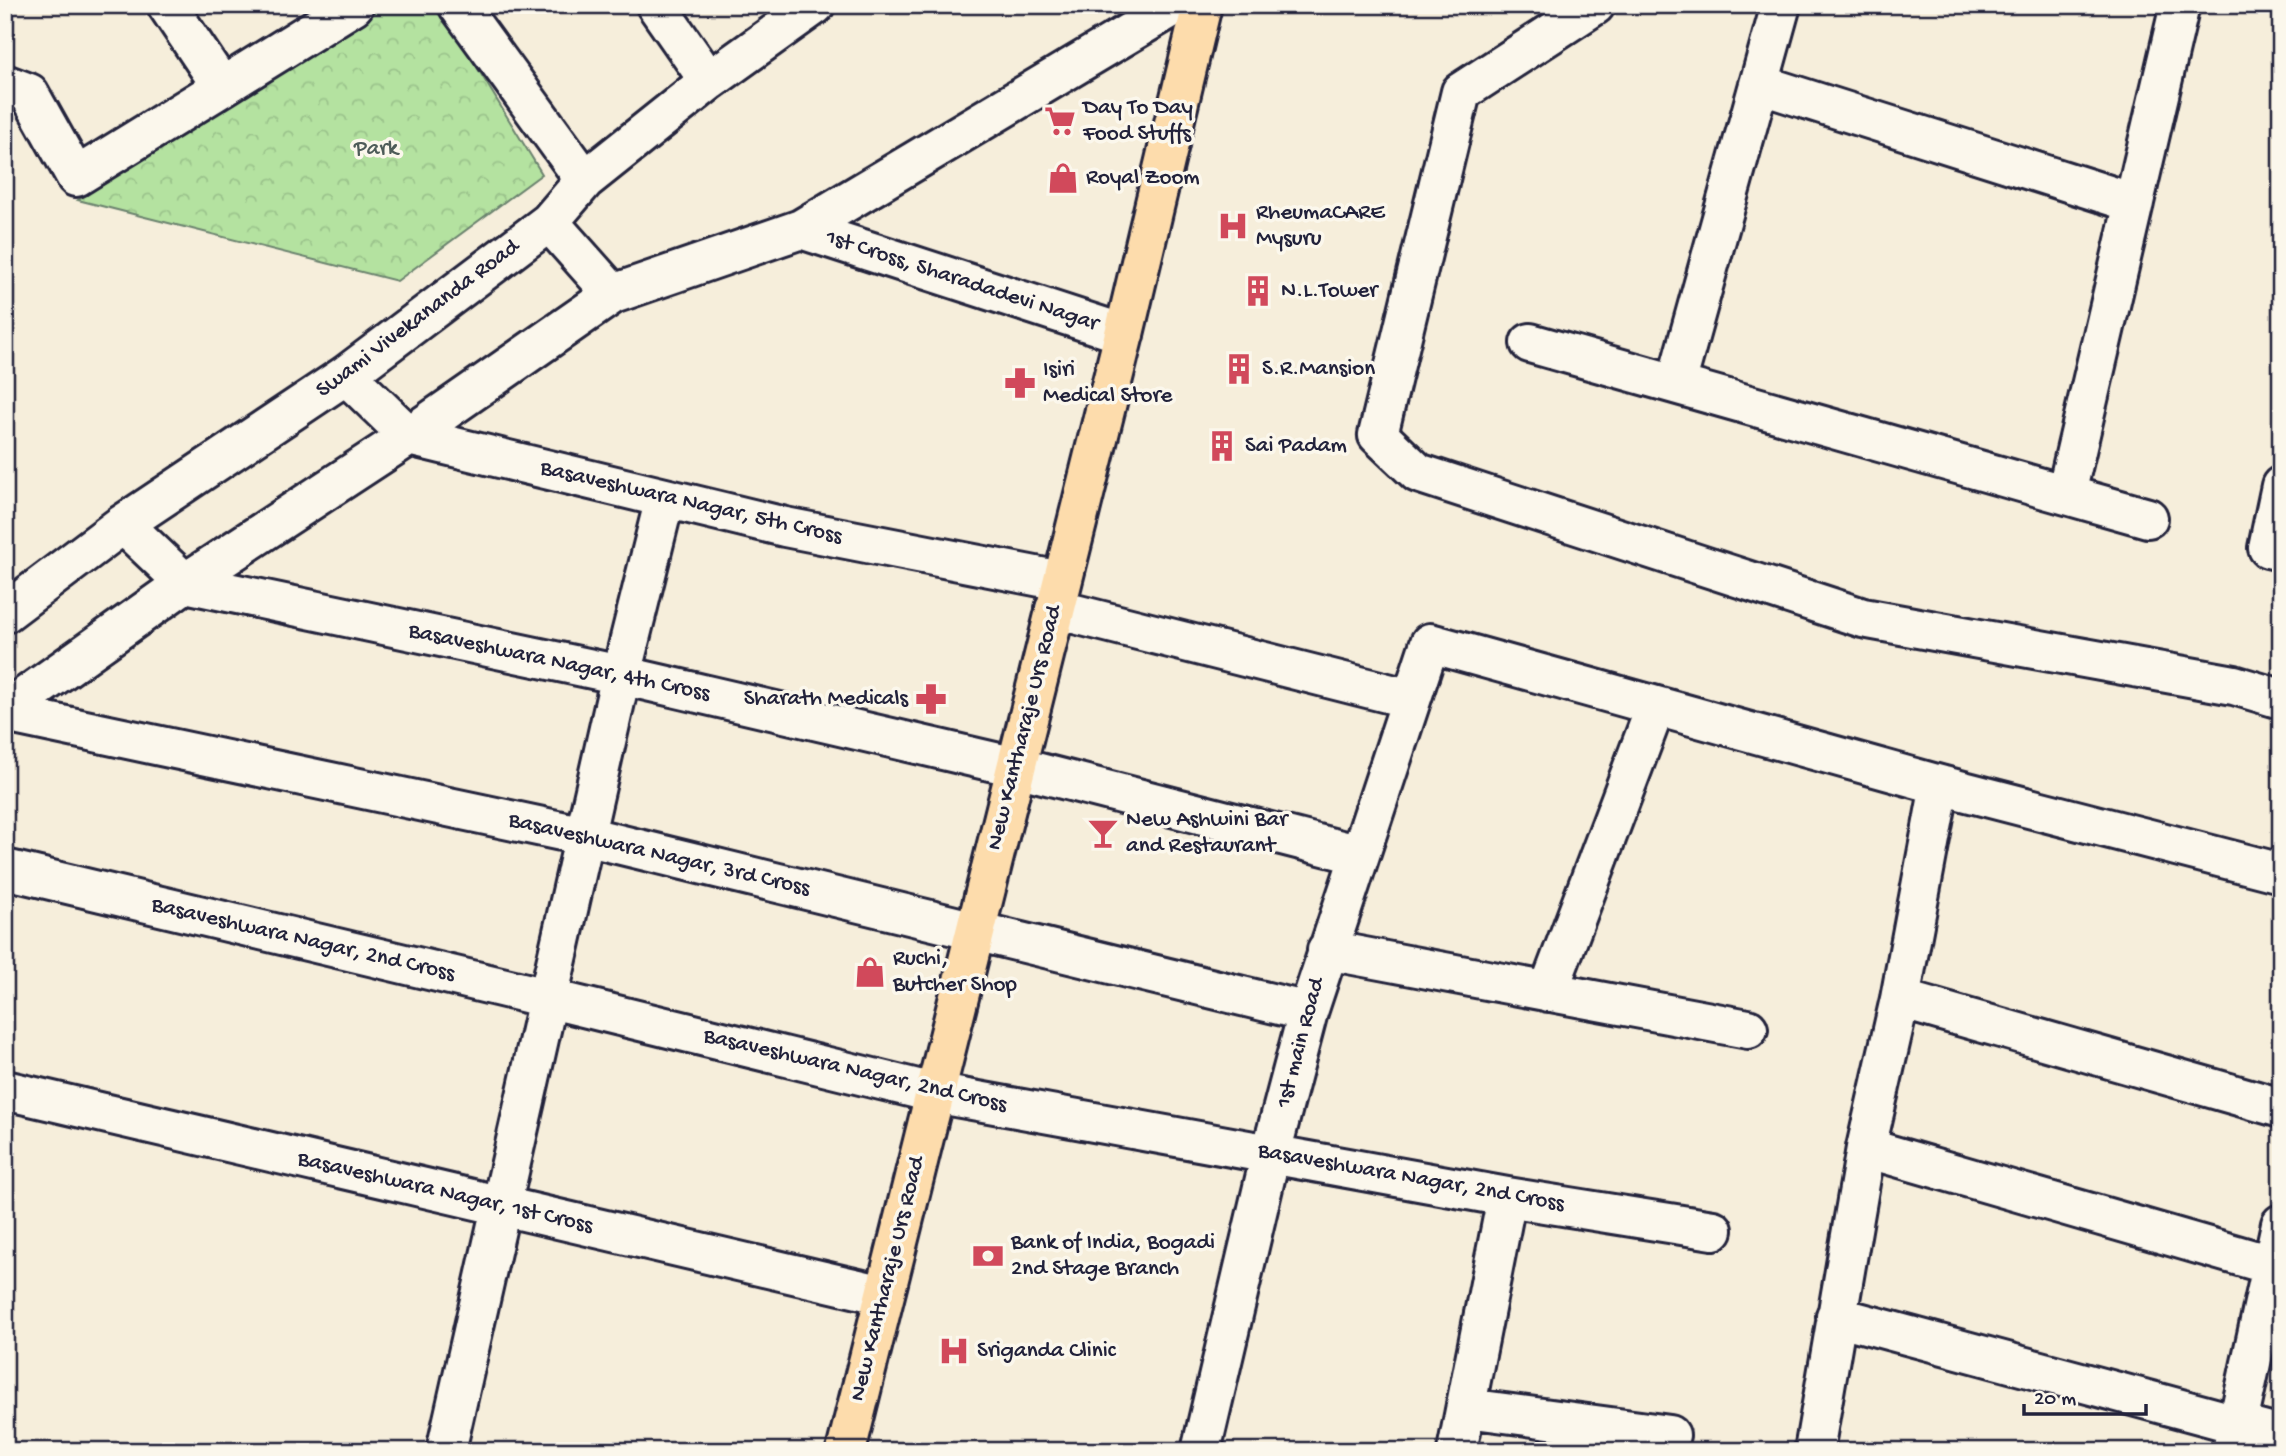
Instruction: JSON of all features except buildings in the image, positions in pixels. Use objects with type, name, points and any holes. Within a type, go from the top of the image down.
[{"type":"main road","name":"New Kantharaje Urs Road","points":[[845,1451],[1124,334],[1202,5]]},
{"type":"street","points":[[167,5],[222,87]]},
{"type":"street","points":[[5,84],[29,93],[76,177],[354,5]]},
{"type":"street","points":[[458,5],[585,180]]},
{"type":"street","points":[[656,5],[709,80]]},
{"type":"street","name":"Swami Vivekananda Road","points":[[5,613],[124,524],[346,375],[548,222],[585,180],[709,80],[815,5]]},
{"type":"street","points":[[5,712],[185,583],[409,436],[613,294],[801,229],[1176,5]]},
{"type":"street","points":[[1595,5],[1461,92],[1378,435],[1418,473],[1863,618],[2234,685],[2281,699]]},
{"type":"street","points":[[1676,384],[1781,5]]},
{"type":"street","points":[[2066,494],[2180,5]]},
{"type":"street","points":[[1759,84],[2134,203]]},
{"type":"street","points":[[548,222],[613,294]]},
{"type":"street","name":"1st Cross, Sharadadevi Nagar","points":[[801,229],[1124,334]]},
{"type":"street","points":[[1530,343],[2148,518]]},
{"type":"street","points":[[346,375],[409,436]]},
{"type":"street","name":"Basaveshwara Nagar, 5th Cross","points":[[409,436],[1058,595],[1411,699]]},
{"type":"street","points":[[2281,486],[2268,548],[2281,551]]},
{"type":"street","points":[[446,1451],[621,675],[665,498]]},
{"type":"street","points":[[124,524],[185,583]]},
{"type":"street","name":"Basaveshwara Nagar, 4th Cross","points":[[185,583],[621,675],[1016,767],[1360,855]]},
{"type":"street","name":"1st main Road","points":[[1201,1451],[1271,1153],[1308,1012],[1430,643],[1656,706]]},
{"type":"street","points":[[1548,992],[1656,706],[1941,785],[2281,873]]},
{"type":"street","name":"Basaveshwara Nagar, 3rd Cross","points":[[5,712],[585,836],[1308,1012]]},
{"type":"street","points":[[1814,1451],[1866,1148],[1900,999],[1941,785]]},
{"type":"street","name":"Basaveshwara Nagar, 2nd Cross","points":[[5,869],[934,1093],[1507,1197],[1713,1230]]},
{"type":"street","points":[[1327,950],[1748,1029]]},
{"type":"street","points":[[1900,999],[2281,1108]]},
{"type":"street","name":"Basaveshwara Nagar, 1st Cross","points":[[5,1090],[884,1295]]},
{"type":"street","points":[[1866,1148],[2276,1267]]},
{"type":"street","points":[[1457,1451],[1507,1197]]},
{"type":"street","points":[[2235,1437],[2276,1267],[2281,1224]]},
{"type":"street","points":[[1836,1316],[2235,1437],[2281,1436]]},
{"type":"street","points":[[1466,1408],[1670,1436]]},
{"type":"green space","name":"Park","points":[[382,5],[439,5],[542,174],[397,281],[78,200]]},
{"type":"place","name":"Day To Day Food Stuffs","points":[[1060,121]]},
{"type":"place","name":"Royal Zoom","points":[[1063,178]]},
{"type":"place","name":"RheumaCARE Mysuru","points":[[1233,226]]},
{"type":"place","name":"N.L.Tower","points":[[1258,291]]},
{"type":"place","name":"S.R.Mansion","points":[[1239,369]]},
{"type":"place","name":"Isiri Medical Store","points":[[1020,383]]},
{"type":"place","name":"Sai Padam","points":[[1222,446]]},
{"type":"place","name":"Sharath Medicals","points":[[931,699]]},
{"type":"place","name":"New Ashwini Bar and Restaurant","points":[[1103,833]]},
{"type":"place","name":"Ruchi, Butcher Shop","points":[[870,972]]},
{"type":"place","name":"Bank of India, Bogadi 2nd Stage Branch","points":[[988,1256]]},
{"type":"place","name":"Sriganda Clinic","points":[[954,1351]]}]
